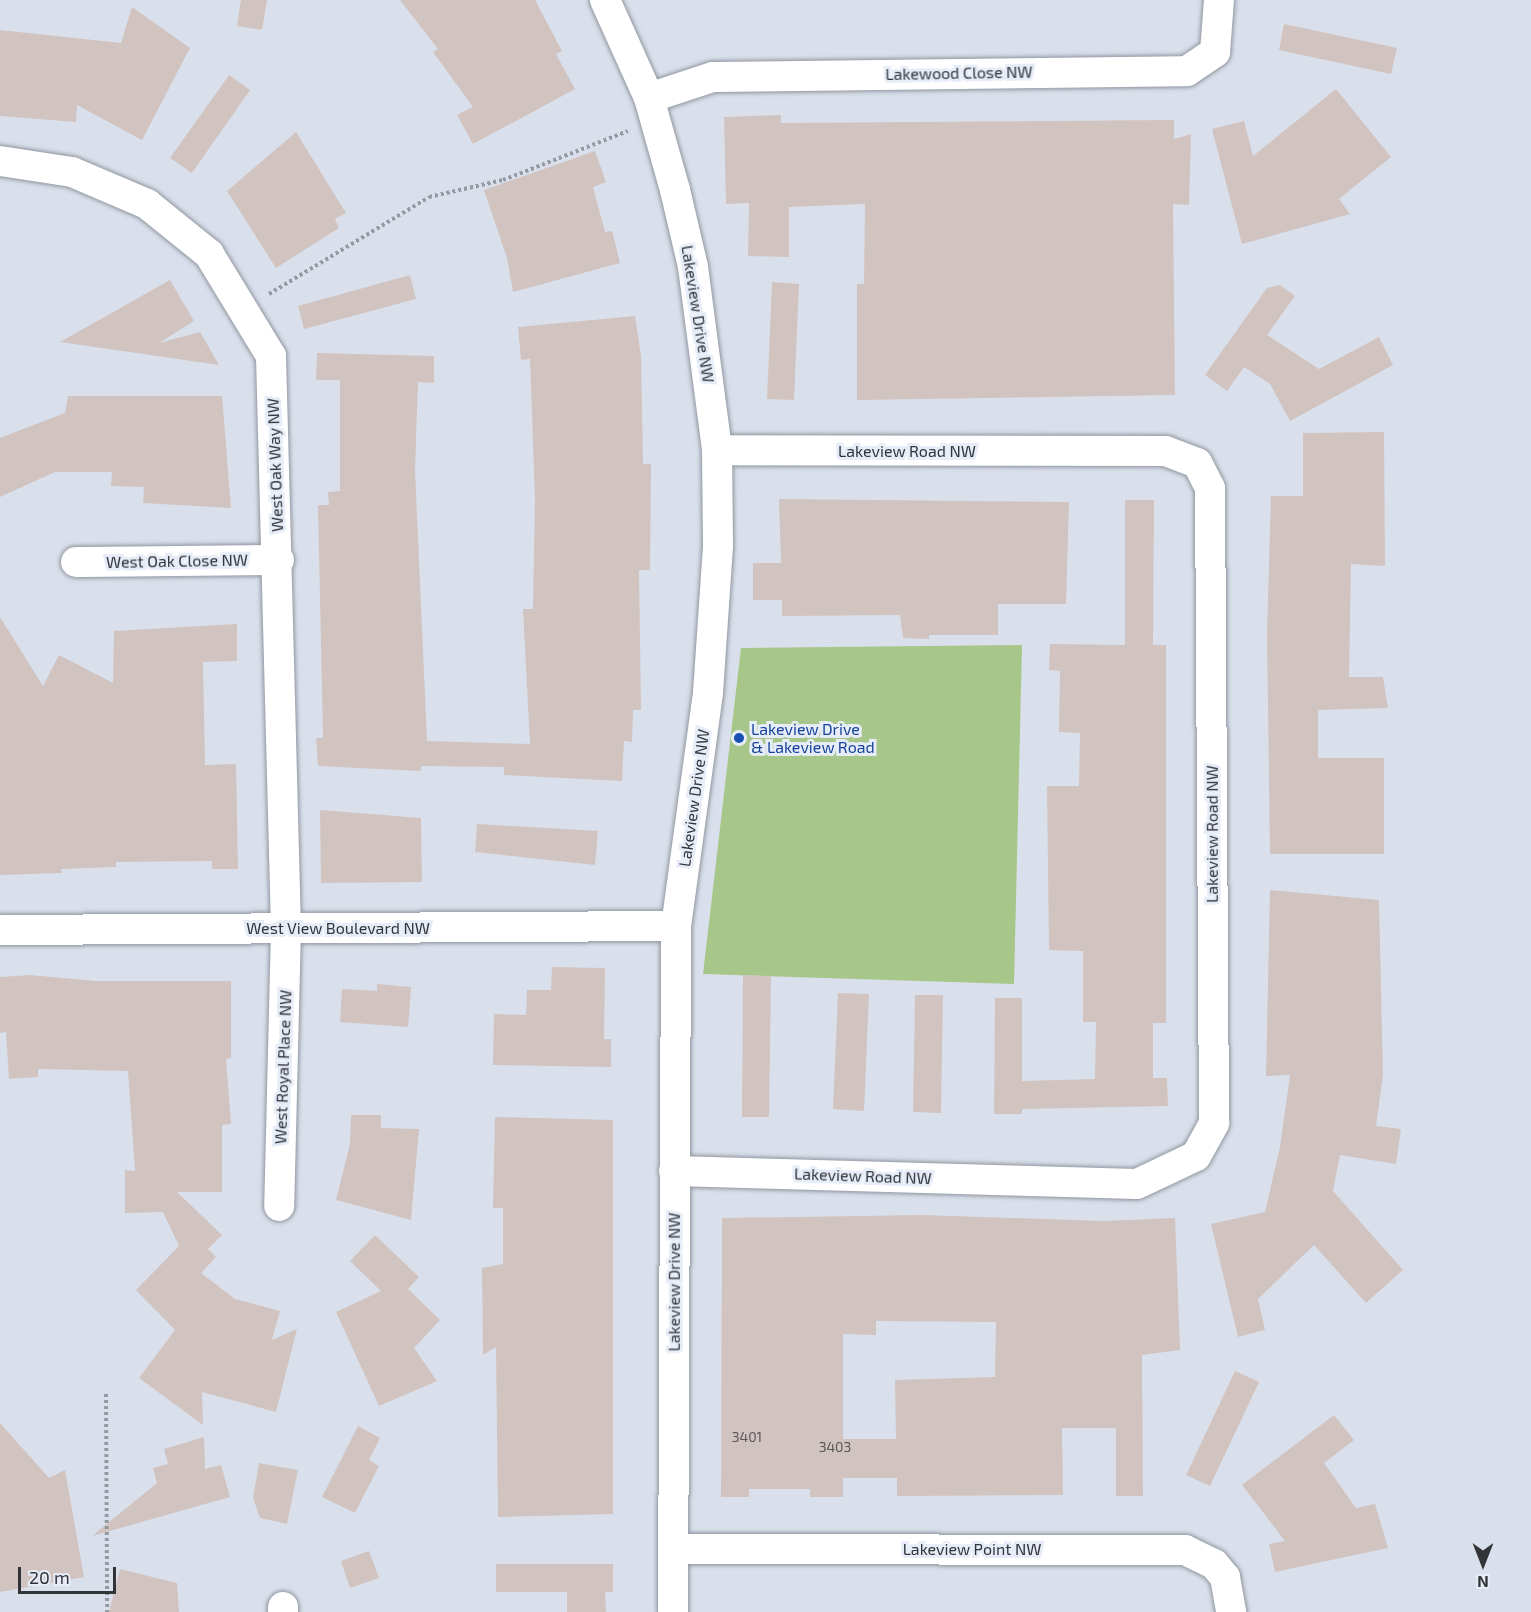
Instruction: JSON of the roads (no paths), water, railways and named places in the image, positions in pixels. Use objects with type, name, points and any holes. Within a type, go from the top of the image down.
[{"type":"street","name":"Lakeview Drive NW","points":[[605,0],[650,98],[693,267],[717,450],[718,546],[708,693],[676,926],[673,1612]]},
{"type":"street","name":"Lakewood Close NW","points":[[650,98],[712,76],[1187,71],[1215,52],[1219,0]]},
{"type":"street","name":"West Oak Way NW","points":[[0,160],[72,172],[147,204],[209,254],[246,309],[271,356],[279,560],[286,928]]},
{"type":"street","name":"Lakeview Road NW","points":[[674,1171],[1137,1184],[1196,1156],[1214,1123],[1210,488],[1197,464],[1166,451],[717,450]]},
{"type":"street","name":"West Oak Close NW","points":[[76,562],[279,560]]},
{"type":"street","name":"West View Boulevard NW","points":[[0,930],[676,926]]},
{"type":"street","name":"West Royal Place NW","points":[[279,1206],[286,928]]},
{"type":"street","name":"Lakeview Point NW","points":[[674,1549],[1185,1550],[1214,1564],[1225,1577],[1231,1612]]},
{"type":"place","name":"Lakeview Drive & Lakeview Road","points":[[739,738]]}]
